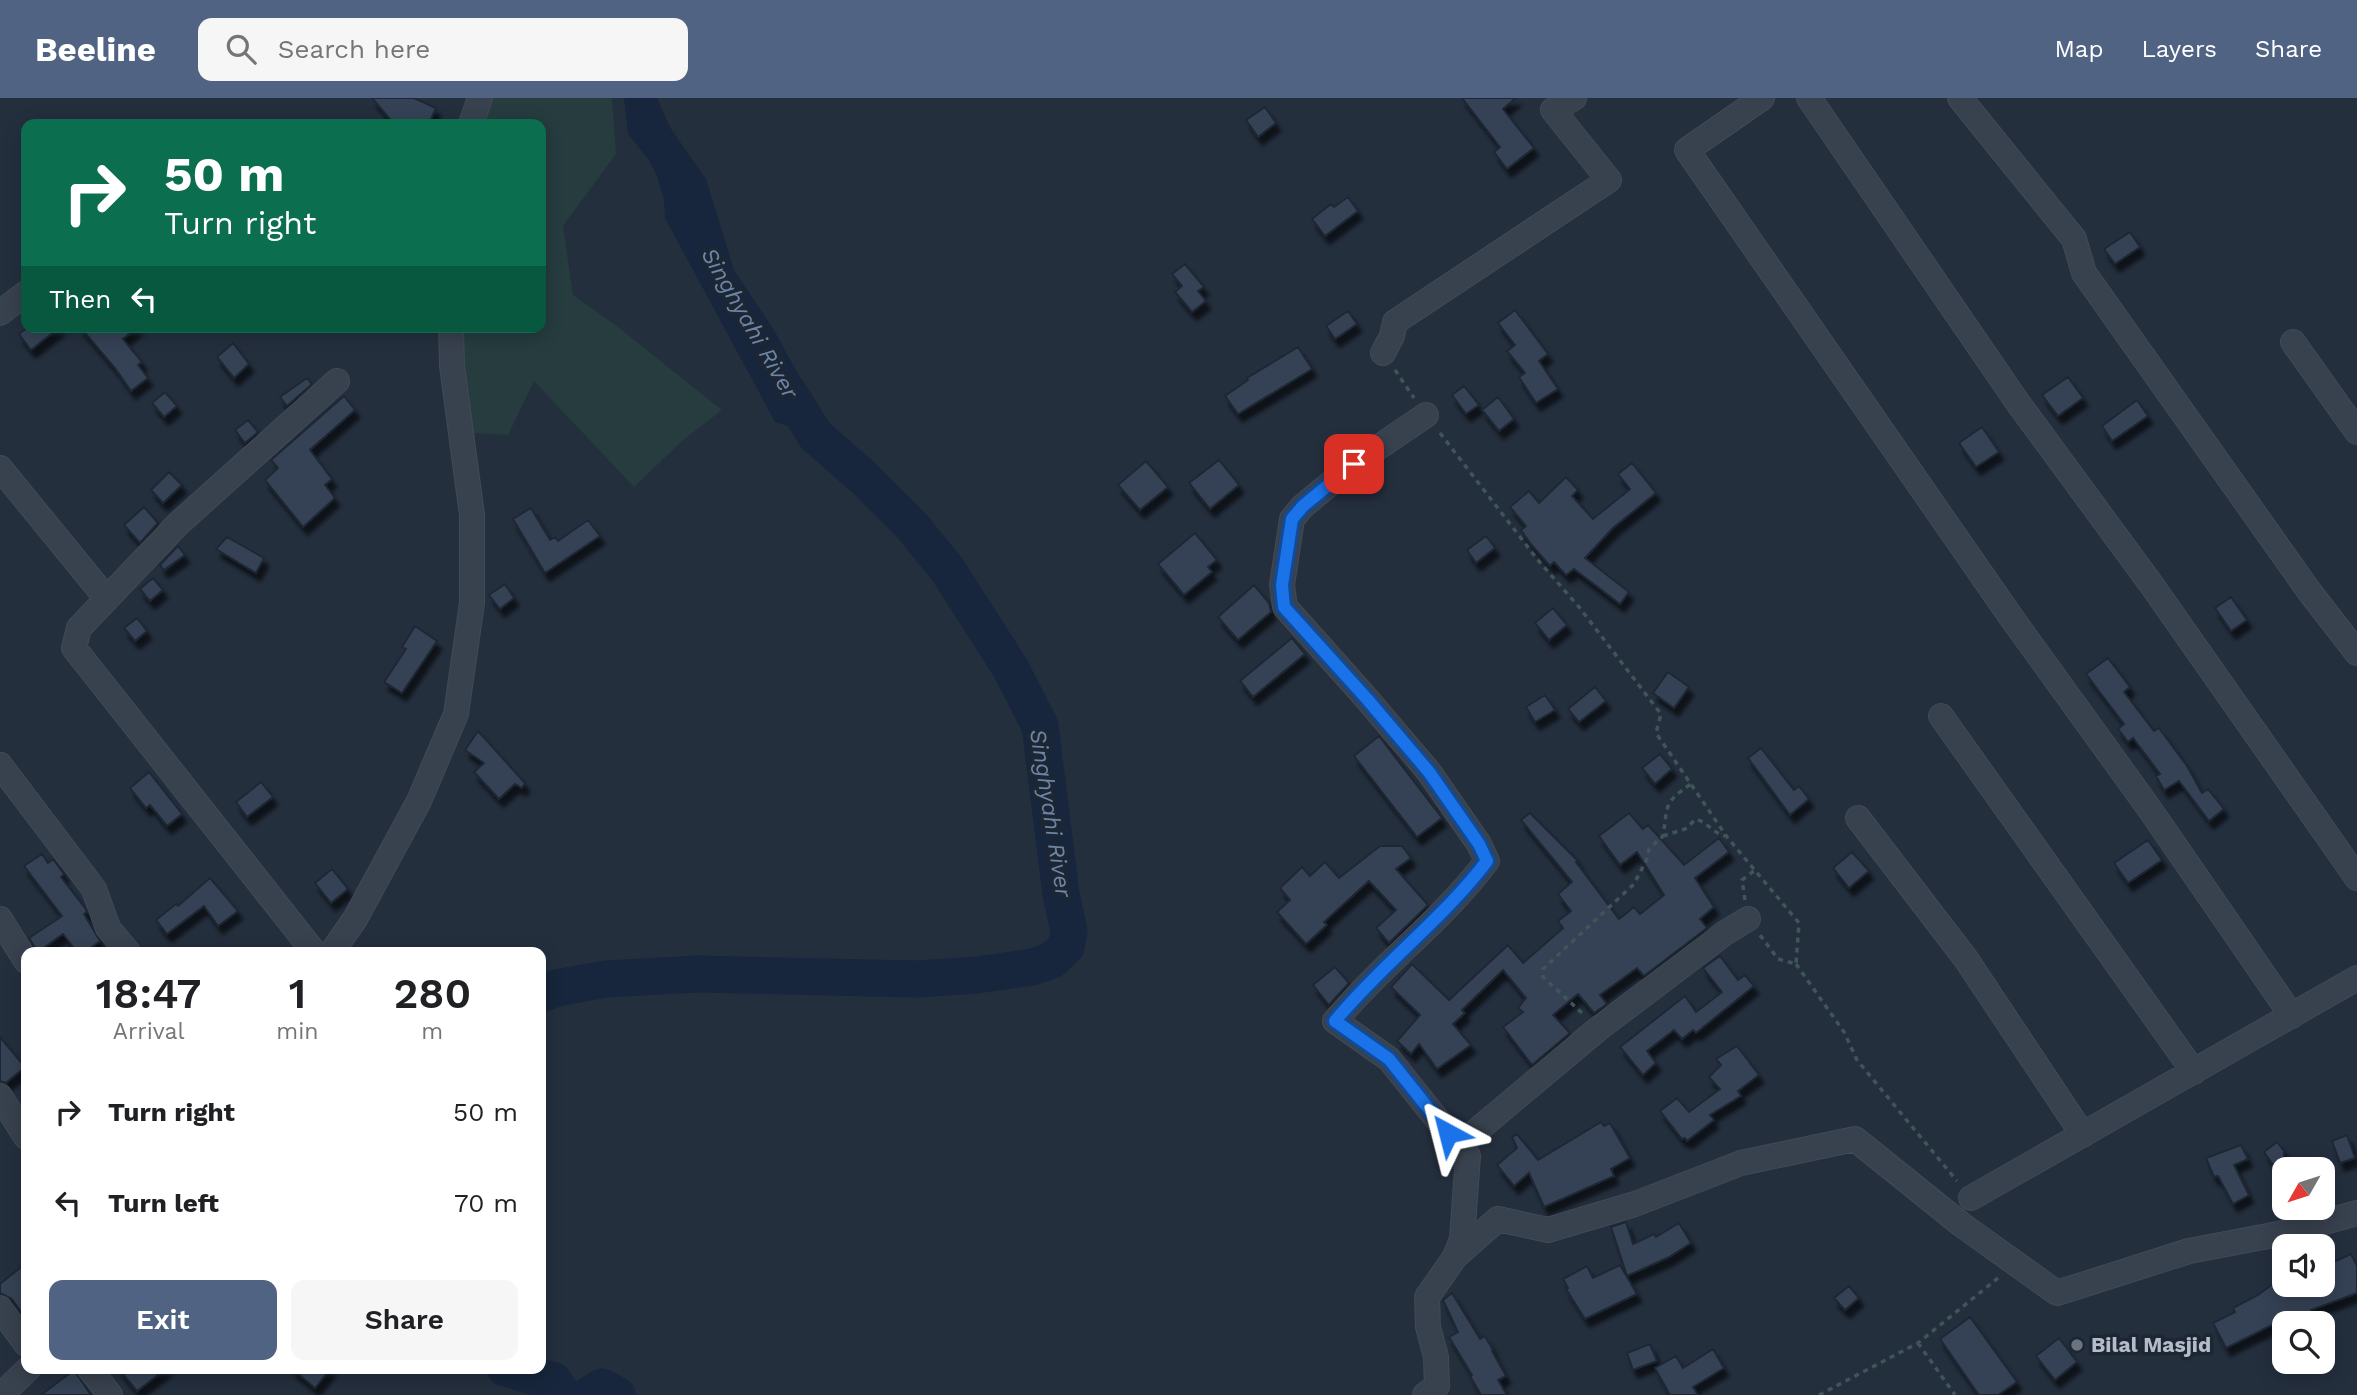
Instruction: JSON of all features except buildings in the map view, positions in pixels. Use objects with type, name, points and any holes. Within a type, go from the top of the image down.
[{"type":"street","points":[[473,119],[480,98]]},
{"type":"street","points":[[1762,98],[1687,150],[2011,617],[2151,810],[2291,1016]]},
{"type":"street","points":[[1809,98],[2018,403],[2151,584],[2357,878]]},
{"type":"street","points":[[1960,98],[2074,239],[2084,273],[2309,591],[2357,653]]},
{"type":"street","points":[[1382,353],[1392,336],[1395,322],[1609,180],[1557,102]]},
{"type":"street","points":[[0,313],[21,297]]},
{"type":"street","points":[[335,947],[355,919],[419,801],[456,714],[471,603],[472,515],[452,366],[451,333]]},
{"type":"street","points":[[2293,342],[2357,432]]},
{"type":"street","points":[[310,947],[74,648],[79,628],[178,524],[337,381]]},
{"type":"street","points":[[1426,415],[1354,464],[1303,506],[1292,519],[1282,585],[1284,607],[1429,772],[1479,844],[1487,861],[1473,879],[1401,950],[1335,1021],[1389,1059],[1448,1133],[1462,1143],[1468,1156],[1462,1239],[1455,1257]]},
{"type":"street","points":[[0,468],[107,598]]},
{"type":"street","points":[[1941,716],[2194,1072]]},
{"type":"street","points":[[0,765],[94,889],[108,928],[124,947]]},
{"type":"street","points":[[1858,818],[1966,959],[2083,1135]]},
{"type":"street","points":[[0,919],[21,953]]},
{"type":"street","points":[[1462,1143],[1598,1029],[1748,919]]},
{"type":"street","points":[[1971,1198],[2357,978]]},
{"type":"street","points":[[0,1096],[21,1128]]},
{"type":"street","points":[[1425,1395],[1437,1386],[1436,1357],[1429,1326],[1427,1297],[1455,1257],[1498,1219],[1548,1230],[1635,1204],[1741,1163],[1855,1139],[1962,1225],[2057,1293],[2189,1251],[2289,1232],[2357,1213]]},
{"type":"street","points":[[0,1308],[21,1337]]},
{"type":"street","points":[[1,1395],[23,1374]]},
{"type":"street","points":[[94,1374],[110,1395]]},
{"type":"path","points":[[1382,353],[1426,415],[1537,559],[1579,607],[1661,714],[1656,733],[1727,837],[1799,923],[1796,964]]},
{"type":"path","points":[[1663,836],[1672,797],[1691,784]]},
{"type":"path","points":[[1598,1029],[1543,977],[1543,969],[1634,884],[1648,857],[1648,849],[1663,836],[1685,829],[1696,819],[1704,822],[1716,834],[1727,837]]},
{"type":"path","points":[[1755,870],[1742,880],[1748,919],[1778,959],[1796,964],[1844,1032],[1857,1060],[1971,1198]]},
{"type":"path","points":[[1819,1395],[1918,1343],[2016,1264]]},
{"type":"path","points":[[1918,1343],[1955,1395]]},
{"type":"green space","points":[[493,98],[612,98],[616,154],[563,226],[573,295],[618,327],[722,410],[682,441],[634,487],[534,381],[508,435],[472,433],[461,333],[546,333],[546,119],[484,119]]},
{"type":"water","points":[[624,98],[657,98],[671,129],[706,179],[734,270],[774,330],[815,405],[815,435],[775,422],[665,218],[664,200],[657,176],[649,160],[628,134]]},
{"type":"waterway","name":"Singhyahi River","points":[[546,992],[606,979],[697,974],[916,979],[977,975],[1033,967],[1052,960],[1066,947],[1069,931],[1061,894],[1040,726],[1011,669],[947,569],[911,525],[815,435],[789,393]]},
{"type":"waterway","name":"Singhyahi River","points":[[525,1374],[553,1380],[563,1395]]},
{"type":"waterway","name":"Singhyahi River","points":[[589,1395],[602,1387],[617,1395]]},
{"type":"place","name":"Bilal Masjid","points":[[2077,1345]]},
{"type":"route","points":[[1354,464],[1303,506],[1292,519],[1282,585],[1284,607],[1429,772],[1479,844],[1487,861],[1473,879],[1401,950],[1335,1021],[1389,1059],[1448,1133]]}]
